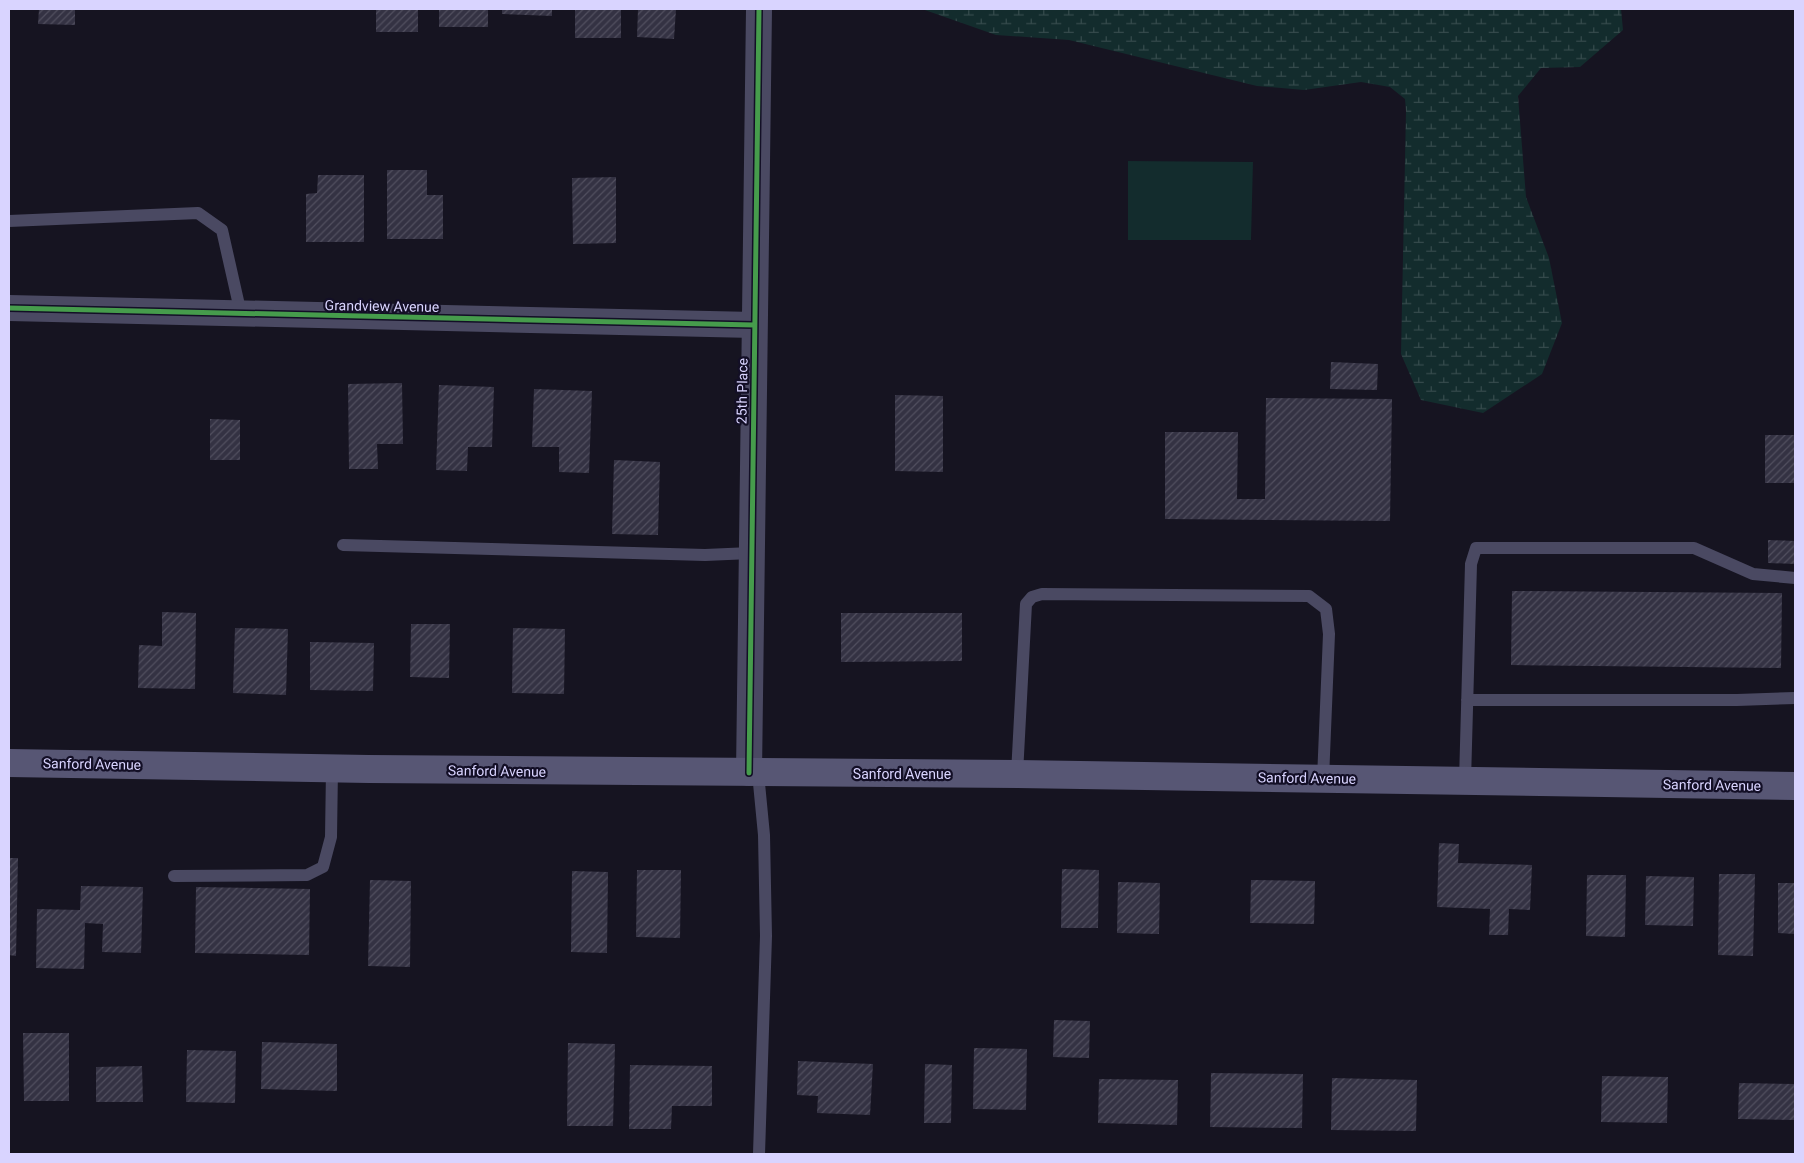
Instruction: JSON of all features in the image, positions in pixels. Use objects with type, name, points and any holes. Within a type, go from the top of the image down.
[{"type":"main road","name":"Sanford Avenue","points":[[9,763],[754,773],[1017,774],[1795,786]]},
{"type":"street","name":"25th Place","points":[[754,773],[751,553],[760,9]]},
{"type":"street","name":"Grandview Avenue","points":[[9,308],[754,326]]},
{"type":"lane","points":[[9,221],[198,213],[222,230],[241,314]]},
{"type":"lane","points":[[343,545],[705,555],[751,553]]},
{"type":"lane","points":[[1465,781],[1471,564],[1476,548],[1694,548],[1753,574],[1795,578]]},
{"type":"lane","points":[[1017,774],[1026,604],[1032,597],[1042,594],[1308,596],[1326,609],[1329,634],[1323,778]]},
{"type":"lane","points":[[1467,700],[1737,700],[1795,698]]},
{"type":"lane","points":[[174,876],[307,876],[323,867],[331,837],[332,768]]},
{"type":"lane","points":[[754,773],[764,835],[766,936],[758,1154]]},
{"type":"green space","points":[[922,9],[1621,9],[1623,30],[1580,67],[1541,68],[1518,96],[1526,197],[1549,258],[1562,323],[1542,374],[1483,413],[1421,400],[1401,354],[1406,111],[1405,99],[1390,87],[1361,82],[1304,90],[1257,86],[1069,40],[996,35]]},
{"type":"green space","points":[[1128,161],[1253,162],[1251,240],[1128,240]]},
{"type":"building","points":[[39,9],[75,9],[75,25],[38,24]]},
{"type":"building","points":[[376,9],[418,9],[418,32],[376,32]]},
{"type":"building","points":[[439,9],[488,9],[488,27],[439,27]]},
{"type":"building","points":[[502,9],[552,9],[552,16],[502,14]]},
{"type":"building","points":[[575,9],[621,9],[621,38],[575,38]]},
{"type":"building","points":[[638,9],[676,9],[674,39],[637,37]]},
{"type":"building","points":[[387,170],[427,170],[427,195],[443,195],[443,239],[387,239]]},
{"type":"building","points":[[318,175],[364,175],[364,242],[306,242],[306,194],[317,193]]},
{"type":"building","points":[[616,177],[616,243],[573,244],[572,178]]},
{"type":"building","points":[[1331,362],[1378,364],[1377,390],[1330,389]]},
{"type":"building","points":[[402,383],[403,444],[377,444],[378,469],[349,469],[348,384]]},
{"type":"building","points":[[439,385],[494,387],[492,447],[468,447],[467,471],[436,470]]},
{"type":"building","points":[[534,389],[592,391],[589,473],[559,472],[559,447],[532,447]]},
{"type":"building","points":[[895,395],[943,396],[943,472],[895,471]]},
{"type":"building","points":[[1266,398],[1392,399],[1390,521],[1165,519],[1165,432],[1238,432],[1237,499],[1265,499]]},
{"type":"building","points":[[210,419],[240,420],[240,460],[210,460]]},
{"type":"building","points":[[1765,435],[1795,435],[1795,483],[1765,483]]},
{"type":"building","points":[[614,460],[660,462],[658,535],[612,534]]},
{"type":"building","points":[[1768,540],[1795,541],[1795,564],[1768,563]]},
{"type":"building","points":[[1512,591],[1782,593],[1781,668],[1511,665]]},
{"type":"building","points":[[162,612],[196,613],[195,689],[138,688],[139,645],[162,646]]},
{"type":"building","points":[[841,613],[962,613],[962,661],[841,662]]},
{"type":"building","points":[[411,624],[450,624],[449,678],[410,677]]},
{"type":"building","points":[[235,628],[288,629],[286,695],[233,693]]},
{"type":"building","points":[[513,628],[565,629],[564,694],[512,693]]},
{"type":"building","points":[[310,642],[374,643],[373,691],[310,690]]},
{"type":"building","points":[[1439,843],[1459,844],[1458,863],[1532,865],[1530,910],[1509,909],[1508,935],[1489,935],[1490,909],[1437,907]]},
{"type":"building","points":[[9,858],[18,858],[16,956],[9,955]]},
{"type":"building","points":[[1062,869],[1099,870],[1098,928],[1061,928]]},
{"type":"building","points":[[637,870],[681,870],[680,938],[636,937]]},
{"type":"building","points":[[572,871],[608,872],[607,953],[571,952]]},
{"type":"building","points":[[1719,874],[1755,874],[1753,956],[1718,955]]},
{"type":"building","points":[[1587,875],[1626,875],[1625,937],[1586,936]]},
{"type":"building","points":[[1646,876],[1694,877],[1693,926],[1645,925]]},
{"type":"building","points":[[370,880],[411,881],[410,967],[368,966]]},
{"type":"building","points":[[1251,880],[1315,881],[1314,924],[1250,923]]},
{"type":"building","points":[[1118,882],[1160,883],[1159,934],[1117,933]]},
{"type":"building","points":[[1778,883],[1795,883],[1795,934],[1778,933]]},
{"type":"building","points":[[81,886],[143,887],[141,953],[102,952],[103,924],[85,923],[84,969],[36,968],[37,909],[80,910]]},
{"type":"building","points":[[196,887],[310,889],[309,955],[195,953]]},
{"type":"building","points":[[1054,1020],[1090,1021],[1089,1058],[1053,1057]]},
{"type":"building","points":[[23,1033],[69,1033],[69,1101],[24,1101]]},
{"type":"building","points":[[262,1042],[337,1044],[337,1091],[261,1089]]},
{"type":"building","points":[[568,1043],[615,1044],[613,1126],[567,1126]]},
{"type":"building","points":[[974,1048],[1027,1049],[1026,1110],[973,1109]]},
{"type":"building","points":[[187,1050],[236,1051],[235,1103],[186,1102]]},
{"type":"building","points":[[798,1061],[873,1064],[870,1115],[817,1113],[818,1096],[797,1095]]},
{"type":"building","points":[[925,1064],[952,1065],[951,1123],[924,1123]]},
{"type":"building","points":[[630,1065],[712,1066],[712,1106],[672,1106],[671,1129],[629,1129]]},
{"type":"building","points":[[142,1066],[143,1102],[96,1102],[96,1067]]},
{"type":"building","points":[[1211,1073],[1303,1074],[1302,1128],[1210,1127]]},
{"type":"building","points":[[1602,1076],[1668,1077],[1667,1123],[1601,1122]]},
{"type":"building","points":[[1332,1078],[1417,1080],[1416,1131],[1331,1130]]},
{"type":"building","points":[[1099,1079],[1178,1080],[1177,1125],[1098,1123]]},
{"type":"building","points":[[1739,1083],[1795,1084],[1795,1120],[1738,1119]]},
{"type":"cycle path","points":[[749,773],[759,9]]},
{"type":"cycle path","points":[[9,308],[754,325]]}]
